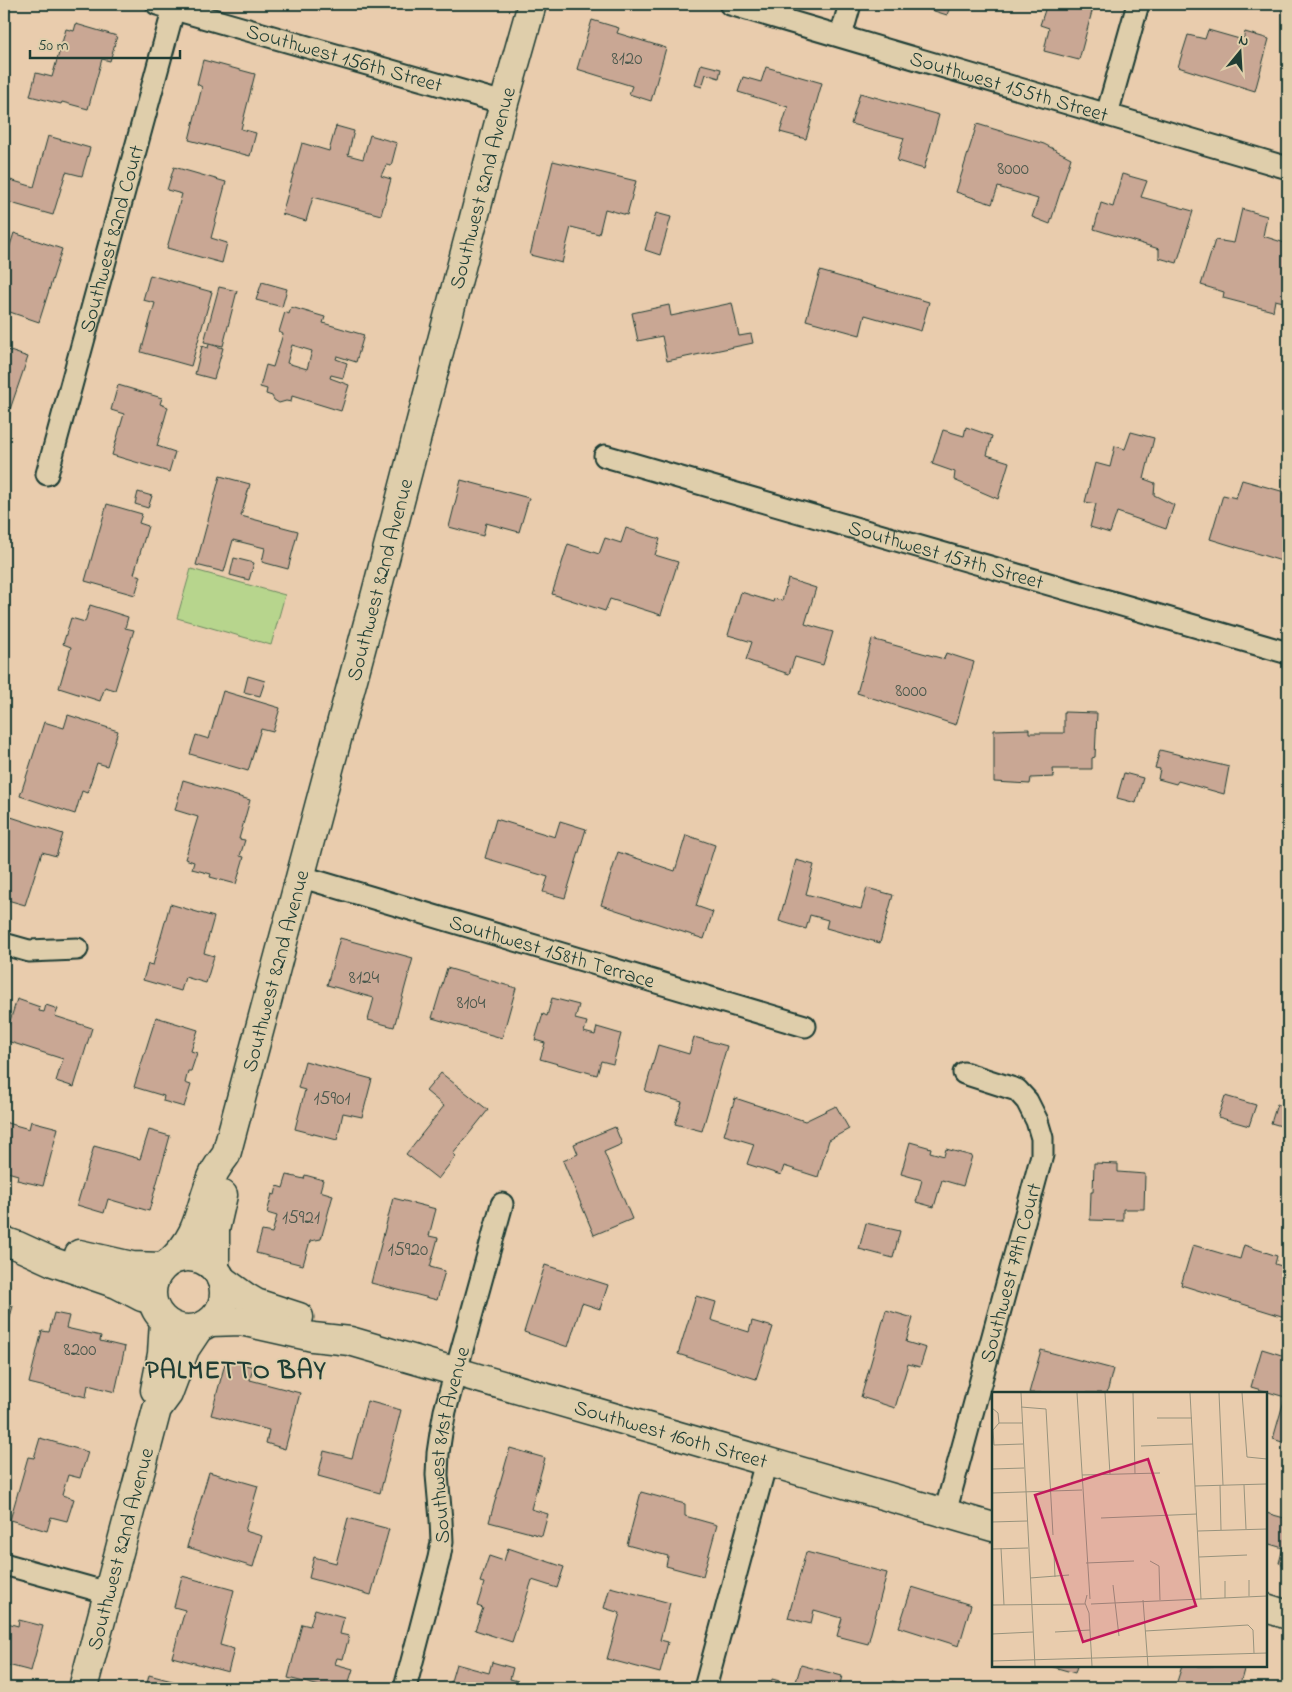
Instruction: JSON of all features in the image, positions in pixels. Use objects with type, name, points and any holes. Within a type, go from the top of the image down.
[{"type":"street","name":"Southwest 82nd Avenue","points":[[167,1263],[184,1250],[192,1237],[215,1171],[226,1155],[504,103],[532,4]]},
{"type":"street","name":"Southwest 155th Street","points":[[730,4],[1288,168]]},
{"type":"street","points":[[841,36],[850,4]]},
{"type":"street","points":[[1107,114],[1138,4]]},
{"type":"street","name":"Southwest 156th Street","points":[[168,5],[504,103]]},
{"type":"street","name":"Southwest 82nd Court","points":[[47,474],[168,5]]},
{"type":"street","name":"Southwest 157th Street","points":[[605,456],[1288,653]]},
{"type":"street","name":"Southwest 158th Terrace","points":[[299,876],[805,1026]]},
{"type":"street","points":[[4,944],[30,951],[77,949]]},
{"type":"street","name":"Southwest 79th Court","points":[[945,1513],[1042,1155],[1042,1138],[1037,1121],[1027,1101],[1017,1090],[964,1073]]},
{"type":"street","name":"Southwest 82nd Avenue","points":[[218,1274],[215,1230],[228,1177],[226,1155]]},
{"type":"street","name":"Southwest 81st Avenue","points":[[404,1688],[439,1558],[441,1527],[437,1475],[438,1453],[445,1412],[502,1204]]},
{"type":"street","points":[[11,1244],[54,1249],[132,1266],[167,1263],[183,1257],[195,1258],[206,1262],[218,1274],[224,1290],[223,1302],[219,1313],[205,1325],[180,1329],[142,1297],[117,1284],[52,1262],[11,1244]]},
{"type":"street","points":[[157,1310],[153,1281],[167,1263]]},
{"type":"street","name":"Southwest 160th Street","points":[[218,1274],[246,1298],[316,1324],[350,1341]]},
{"type":"street","name":"Southwest 82nd Avenue","points":[[157,1310],[162,1354],[154,1393],[157,1409]]},
{"type":"street","name":"Southwest 160th Street","points":[[205,1325],[241,1321],[313,1337],[350,1341],[992,1527]]},
{"type":"street","name":"Southwest 82nd Avenue","points":[[83,1688],[157,1409],[168,1394],[185,1349],[205,1325]]},
{"type":"street","points":[[706,1688],[766,1462]]},
{"type":"street","points":[[4,1564],[108,1592]]},
{"type":"street","points":[[1267,1608],[1288,1615]]},
{"type":"green space","points":[[191,569],[285,595],[271,645],[177,618]]},
{"type":"building","points":[[413,4],[436,4],[435,9]]},
{"type":"building","points":[[912,4],[951,4],[947,15]]},
{"type":"building","points":[[1047,4],[1094,4],[1079,60],[1044,51],[1049,28],[1040,25]]},
{"type":"building","points":[[592,20],[619,28],[617,33],[666,48],[651,101],[629,94],[632,86],[577,69]]},
{"type":"building","points":[[76,24],[117,36],[110,61],[102,59],[88,109],[30,96],[36,73],[52,77],[66,29],[74,31]]},
{"type":"building","points":[[1208,30],[1243,40],[1245,32],[1269,39],[1255,91],[1178,67],[1188,35],[1205,39]]},
{"type":"building","points":[[203,60],[255,74],[241,129],[256,133],[250,156],[189,140],[202,87],[197,84]]},
{"type":"building","points":[[701,64],[721,69],[719,78],[706,74],[702,87],[695,85]]},
{"type":"building","points":[[766,67],[822,83],[806,139],[780,132],[788,107],[738,92],[743,77],[761,82]]},
{"type":"building","points":[[860,93],[939,115],[924,169],[897,161],[904,138],[851,124]]},
{"type":"building","points":[[977,124],[1044,144],[1071,158],[1050,224],[1032,217],[1038,199],[998,187],[992,204],[956,192]]},
{"type":"building","points":[[336,126],[354,131],[348,155],[363,159],[370,135],[397,143],[391,166],[386,165],[381,176],[391,179],[381,215],[313,197],[306,221],[282,214],[302,143],[329,151]]},
{"type":"building","points":[[48,136],[90,148],[82,176],[66,172],[53,215],[4,201],[7,179],[34,187]]},
{"type":"building","points":[[553,161],[636,181],[627,215],[605,209],[599,234],[571,227],[562,263],[530,255]]},
{"type":"building","points":[[174,167],[226,182],[211,238],[227,243],[222,263],[167,248],[182,194],[167,190]]},
{"type":"building","points":[[1122,174],[1147,181],[1141,197],[1193,211],[1177,263],[1159,258],[1159,249],[1094,229],[1101,203],[1113,207]]},
{"type":"building","points":[[1242,209],[1267,216],[1263,236],[1288,244],[1288,303],[1275,300],[1273,311],[1223,298],[1224,292],[1201,285],[1215,240],[1234,243]]},
{"type":"building","points":[[656,213],[671,217],[660,255],[645,250]]},
{"type":"building","points":[[14,233],[62,249],[39,322],[4,310],[4,264]]},
{"type":"building","points":[[820,271],[929,302],[921,331],[865,315],[860,335],[806,320]]},
{"type":"building","points":[[150,275],[212,292],[191,366],[141,352],[155,303],[143,300]]},
{"type":"building","points":[[262,282],[287,289],[282,307],[256,300]]},
{"type":"building","points":[[219,287],[237,291],[223,346],[204,342]]},
{"type":"building","points":[[732,303],[739,336],[751,334],[753,343],[667,361],[662,336],[638,341],[632,313],[669,305],[671,316]]},
{"type":"building","points":[[291,307],[325,317],[323,323],[364,335],[356,362],[337,356],[336,359],[347,363],[343,378],[331,375],[330,378],[349,385],[341,411],[292,396],[291,402],[279,403],[272,396],[266,394],[267,389],[260,387],[266,365],[273,367],[283,334],[279,332],[285,312],[289,314]],"holes":[[[292,345],[312,351],[307,369],[287,363]]]},
{"type":"building","points":[[209,344],[223,348],[214,379],[195,374],[202,346],[208,348]]},
{"type":"building","points":[[4,349],[28,357],[6,421],[4,420]]},
{"type":"building","points":[[118,385],[162,398],[160,404],[168,407],[157,446],[175,452],[169,472],[112,455],[124,414],[111,410]]},
{"type":"building","points":[[966,427],[992,436],[987,455],[1009,462],[998,499],[954,480],[955,472],[932,464],[943,430],[964,436]]},
{"type":"building","points":[[1131,432],[1154,438],[1144,479],[1155,483],[1154,495],[1174,505],[1166,529],[1117,512],[1110,533],[1090,527],[1096,504],[1085,502],[1095,463],[1110,467],[1115,446],[1125,449]]},
{"type":"building","points":[[220,476],[250,484],[241,516],[298,531],[288,569],[262,562],[265,548],[233,540],[224,572],[196,565]]},
{"type":"building","points":[[461,480],[529,498],[519,532],[486,523],[483,536],[449,527]]},
{"type":"building","points":[[1242,480],[1288,493],[1286,503],[1288,504],[1288,563],[1210,539],[1223,495],[1236,498]]},
{"type":"building","points":[[138,492],[152,496],[148,508],[135,504]]},
{"type":"building","points":[[107,504],[142,514],[139,523],[148,526],[134,574],[141,576],[135,595],[85,581]]},
{"type":"building","points":[[626,528],[660,539],[655,555],[678,562],[661,615],[610,599],[605,611],[552,594],[568,544],[599,554],[605,538],[621,543]]},
{"type":"building","points":[[234,558],[254,563],[249,580],[230,575]]},
{"type":"building","points":[[788,579],[816,588],[805,624],[833,632],[823,665],[795,657],[789,674],[746,660],[752,642],[728,635],[741,592],[773,602],[774,599],[782,601]]},
{"type":"building","points":[[90,605],[128,617],[125,628],[134,630],[115,690],[105,687],[100,701],[59,688],[71,647],[63,644],[71,618],[85,622]]},
{"type":"building","points":[[872,639],[944,659],[946,653],[974,662],[956,725],[857,693]]},
{"type":"building","points":[[248,676],[265,681],[260,696],[244,692]]},
{"type":"building","points":[[223,691],[280,708],[273,732],[261,729],[248,771],[190,754],[196,735],[209,739]]},
{"type":"building","points":[[1064,712],[1097,713],[1095,757],[1092,758],[1092,769],[1053,769],[1054,777],[1031,778],[1030,784],[994,782],[994,730],[1029,729],[1029,733],[1064,733]]},
{"type":"building","points":[[68,715],[118,731],[107,766],[97,763],[87,793],[82,791],[75,814],[20,796],[44,722],[64,728]]},
{"type":"building","points":[[1160,750],[1229,767],[1224,794],[1178,781],[1176,784],[1158,779],[1160,769],[1155,768]]},
{"type":"building","points":[[1124,773],[1143,778],[1136,803],[1117,798]]},
{"type":"building","points":[[183,780],[250,800],[239,839],[245,840],[240,856],[244,857],[236,884],[210,877],[211,874],[192,869],[194,862],[185,859],[198,817],[175,810]]},
{"type":"building","points":[[11,817],[63,834],[56,856],[42,852],[25,905],[4,899],[4,840]]},
{"type":"building","points":[[496,819],[555,837],[560,821],[586,829],[565,898],[543,892],[548,877],[485,858]]},
{"type":"building","points":[[686,835],[715,845],[696,906],[713,912],[704,939],[601,905],[618,852],[675,871]]},
{"type":"building","points":[[796,860],[814,865],[806,894],[861,909],[867,888],[893,895],[880,943],[826,928],[828,920],[810,915],[806,929],[779,921]]},
{"type":"building","points":[[170,904],[214,917],[204,953],[214,956],[206,983],[185,977],[181,991],[143,980],[148,964],[153,965]]},
{"type":"building","points":[[340,938],[413,958],[394,1027],[368,1020],[374,998],[327,985]]},
{"type":"building","points":[[447,968],[516,988],[502,1038],[432,1018]]},
{"type":"building","points":[[552,998],[579,1005],[575,1019],[587,1022],[584,1032],[595,1035],[597,1027],[621,1034],[613,1064],[601,1061],[597,1075],[540,1059],[545,1043],[535,1040],[543,1014],[547,1016]]},
{"type":"building","points":[[17,999],[40,1007],[39,1011],[44,1012],[46,1005],[58,1009],[55,1016],[92,1028],[74,1087],[56,1081],[63,1059],[4,1040]]},
{"type":"building","points":[[1288,1004],[1288,1025],[1282,1023]]},
{"type":"building","points":[[156,1017],[198,1030],[191,1051],[197,1053],[191,1071],[188,1071],[185,1083],[191,1085],[184,1107],[163,1101],[164,1096],[134,1087]]},
{"type":"building","points":[[694,1037],[727,1046],[702,1131],[675,1124],[682,1102],[645,1091],[658,1045],[689,1054]]},
{"type":"building","points":[[305,1061],[372,1079],[362,1117],[343,1113],[337,1140],[295,1129],[305,1090],[298,1088]]},
{"type":"building","points":[[441,1073],[488,1110],[453,1154],[456,1156],[438,1179],[406,1154],[444,1106],[426,1091]]},
{"type":"building","points":[[1225,1096],[1256,1105],[1249,1126],[1218,1117]]},
{"type":"building","points":[[735,1098],[805,1121],[836,1106],[849,1129],[829,1140],[818,1177],[784,1166],[781,1175],[747,1164],[754,1144],[724,1135]]},
{"type":"building","points":[[1277,1104],[1288,1108],[1288,1128],[1271,1123]]},
{"type":"building","points":[[31,1121],[58,1128],[43,1186],[17,1180],[18,1175],[4,1171],[4,1122],[29,1129]]},
{"type":"building","points":[[615,1127],[622,1144],[604,1152],[632,1219],[594,1235],[563,1161],[578,1154],[574,1144]]},
{"type":"building","points":[[149,1130],[170,1136],[149,1211],[108,1199],[104,1213],[77,1205],[94,1146],[140,1159]]},
{"type":"building","points":[[910,1142],[931,1148],[930,1152],[944,1156],[946,1149],[972,1156],[963,1186],[942,1180],[934,1207],[916,1202],[922,1180],[901,1174]]},
{"type":"building","points":[[1094,1163],[1118,1164],[1118,1172],[1145,1174],[1144,1209],[1123,1209],[1123,1221],[1090,1220]]},
{"type":"building","points":[[287,1175],[304,1179],[305,1175],[323,1180],[320,1191],[333,1195],[321,1239],[310,1241],[303,1265],[256,1253],[262,1231],[272,1233],[277,1216],[267,1213],[272,1194],[275,1195],[277,1186],[283,1188]]},
{"type":"building","points":[[393,1198],[436,1209],[429,1236],[438,1238],[430,1267],[445,1271],[437,1300],[371,1283]]},
{"type":"building","points":[[866,1223],[900,1231],[893,1258],[859,1249]]},
{"type":"building","points":[[1193,1245],[1240,1259],[1244,1245],[1277,1256],[1275,1264],[1288,1268],[1288,1318],[1181,1285]]},
{"type":"building","points":[[545,1265],[608,1285],[600,1309],[582,1303],[568,1347],[524,1332]]},
{"type":"building","points":[[696,1296],[716,1302],[711,1320],[749,1332],[752,1321],[773,1327],[756,1379],[678,1354]]},
{"type":"building","points":[[4,1303],[13,1306],[4,1339]]},
{"type":"building","points":[[886,1310],[913,1318],[906,1342],[926,1348],[920,1367],[908,1364],[895,1408],[861,1397]]},
{"type":"building","points":[[54,1313],[69,1316],[66,1328],[101,1336],[100,1341],[125,1347],[115,1392],[88,1385],[86,1397],[29,1383],[42,1331],[49,1332]]},
{"type":"building","points":[[1262,1349],[1288,1357],[1288,1444],[1273,1439],[1285,1397],[1251,1387]]},
{"type":"building","points":[[1041,1350],[1113,1369],[1107,1392],[1029,1392]]},
{"type":"building","points":[[226,1360],[253,1367],[250,1380],[300,1393],[285,1449],[266,1443],[269,1430],[211,1415]]},
{"type":"building","points":[[367,1401],[401,1410],[380,1493],[318,1476],[324,1451],[352,1458]]},
{"type":"building","points":[[40,1438],[88,1452],[80,1478],[68,1475],[62,1495],[74,1499],[67,1521],[51,1517],[47,1531],[10,1520],[28,1457],[34,1458]]},
{"type":"building","points":[[510,1448],[545,1458],[531,1509],[548,1514],[542,1536],[489,1522]]},
{"type":"building","points":[[209,1472],[258,1486],[245,1531],[262,1536],[253,1567],[187,1547]]},
{"type":"building","points":[[641,1492],[685,1504],[685,1516],[717,1525],[703,1576],[666,1566],[668,1556],[627,1545]]},
{"type":"building","points":[[1267,1513],[1288,1519],[1288,1566],[1279,1563],[1283,1548],[1267,1543]]},
{"type":"building","points":[[348,1518],[389,1529],[371,1595],[309,1578],[314,1557],[336,1563]]},
{"type":"building","points":[[508,1548],[564,1567],[557,1588],[532,1580],[512,1642],[475,1630],[483,1608],[477,1606],[484,1583],[480,1582],[489,1556],[504,1561]]},
{"type":"building","points":[[806,1552],[887,1573],[868,1644],[837,1636],[842,1618],[814,1610],[811,1624],[788,1618]]},
{"type":"building","points":[[182,1576],[234,1590],[220,1645],[234,1649],[228,1672],[172,1657],[185,1610],[174,1607]]},
{"type":"building","points":[[610,1587],[670,1603],[660,1640],[668,1642],[660,1673],[607,1659],[620,1613],[604,1608]]},
{"type":"building","points":[[912,1587],[971,1605],[959,1646],[899,1627]]},
{"type":"building","points":[[315,1609],[344,1617],[340,1634],[349,1636],[343,1659],[337,1658],[335,1664],[353,1669],[347,1688],[328,1688],[288,1678],[302,1624],[310,1626]]},
{"type":"building","points":[[19,1620],[43,1626],[31,1671],[4,1664],[4,1622],[18,1626]]},
{"type":"building","points":[[492,1662],[513,1668],[510,1679],[518,1681],[516,1688],[449,1688],[456,1664],[489,1673]]},
{"type":"building","points":[[801,1665],[842,1676],[839,1688],[770,1688],[772,1679],[795,1685]]},
{"type":"building","points":[[1054,1667],[1077,1667],[1075,1673]]},
{"type":"building","points":[[1182,1667],[1245,1667],[1239,1688],[1175,1688]]},
{"type":"building","points":[[149,1675],[199,1688],[146,1688]]},
{"type":"building","points":[[892,1681],[914,1687],[914,1688],[891,1688]]},
{"type":"district","name":"PALMETTO BAY","points":[[236,1369]]}]
